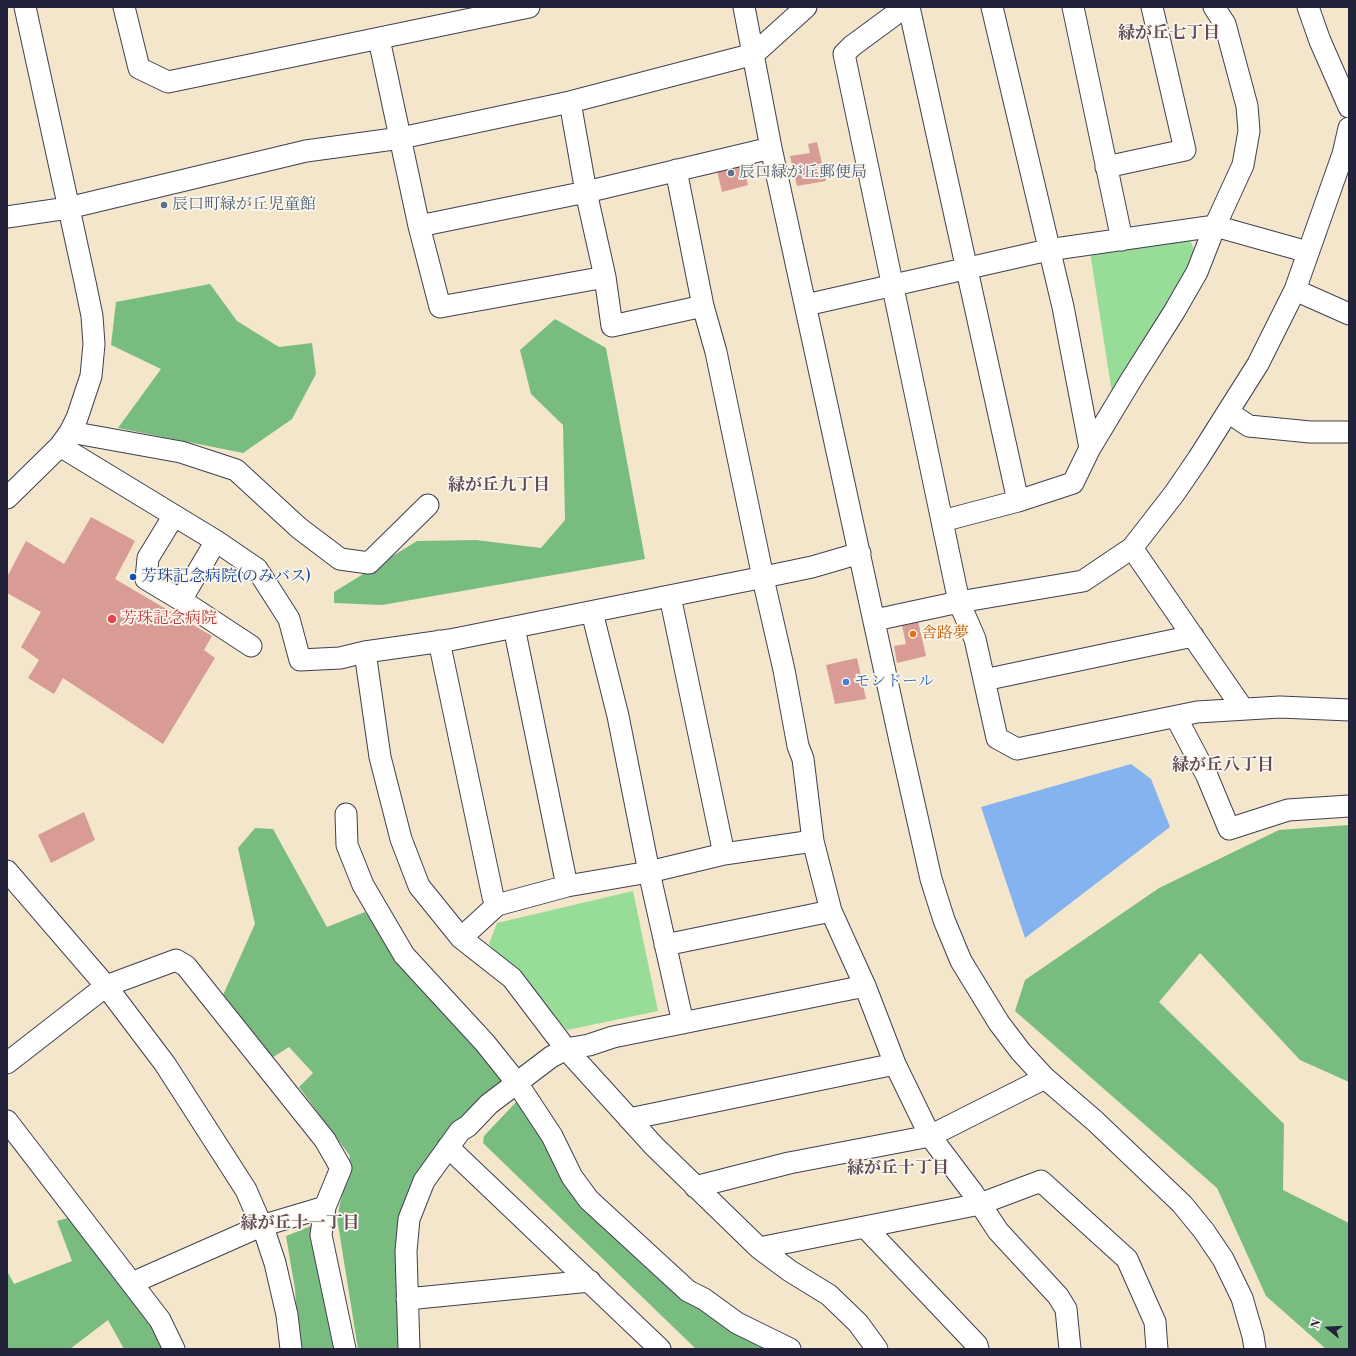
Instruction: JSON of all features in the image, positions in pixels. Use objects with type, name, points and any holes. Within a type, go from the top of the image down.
[{"type":"street","points":[[7,498],[65,439],[77,418],[91,376],[94,344],[92,316],[25,7]]},
{"type":"street","points":[[124,7],[139,68],[168,82],[529,7]]},
{"type":"street","points":[[744,7],[771,148],[931,879],[944,920],[961,961],[984,1001],[1021,1052],[1045,1078],[1095,1122],[1182,1204],[1204,1231],[1223,1259],[1242,1298],[1255,1349]]},
{"type":"street","points":[[7,217],[68,208],[306,151],[401,138],[570,102],[754,54],[806,7]]},
{"type":"street","points":[[904,7],[852,46],[844,54],[959,602],[975,639],[997,738],[1017,749],[1198,712],[1280,707],[1349,710]]},
{"type":"street","points":[[909,7],[1018,501]]},
{"type":"street","points":[[992,7],[1048,250],[1063,307],[1090,448]]},
{"type":"street","points":[[1073,7],[1122,240]]},
{"type":"street","points":[[1106,167],[1185,150],[1152,7]]},
{"type":"street","points":[[942,522],[1018,501],[1073,483],[1090,448],[1197,272],[1215,226],[1243,165],[1249,131],[1247,106],[1224,24],[1214,7]]},
{"type":"street","points":[[1308,7],[1320,41],[1349,107]]},
{"type":"street","points":[[379,39],[419,226],[440,307],[605,278]]},
{"type":"street","points":[[570,102],[586,192],[605,278],[612,326],[703,306]]},
{"type":"street","points":[[875,620],[959,602],[1083,580],[1132,548],[1174,494],[1258,364],[1295,290],[1343,154],[1349,128]]},
{"type":"street","points":[[419,226],[586,192],[771,148]]},
{"type":"street","points":[[676,170],[703,306],[716,352],[765,587],[784,670],[798,746],[803,759],[813,841],[832,911],[865,986],[896,1064],[930,1136],[998,1231],[1058,1296],[1066,1309],[1070,1349]]},
{"type":"street","points":[[806,305],[1048,250],[1215,226],[1308,252]]},
{"type":"street","points":[[1295,290],[1349,314]]},
{"type":"street","points":[[1228,412],[1249,426],[1310,432],[1349,432]]},
{"type":"street","points":[[65,439],[181,452],[236,470],[300,528],[340,559],[368,563],[428,505]]},
{"type":"street","points":[[65,439],[173,517],[216,541],[257,569],[289,619],[300,660],[340,658],[364,652],[439,641],[514,627],[812,567],[860,553]]},
{"type":"street","points":[[173,517],[148,558],[146,579],[182,600],[251,646]]},
{"type":"street","points":[[182,600],[216,541]]},
{"type":"street","points":[[1132,548],[1243,709]]},
{"type":"street","points":[[670,596],[724,854]]},
{"type":"street","points":[[592,612],[618,716],[648,872],[683,1023]]},
{"type":"street","points":[[514,627],[567,886]]},
{"type":"street","points":[[984,680],[1193,636]]},
{"type":"street","points":[[439,641],[493,897],[497,905]]},
{"type":"street","points":[[364,652],[380,757],[401,839],[419,886],[462,938],[512,978],[566,1049],[629,1119],[695,1187],[760,1248],[790,1271],[829,1295],[858,1323],[877,1349]]},
{"type":"street","points":[[1176,717],[1207,776],[1229,829],[1288,810],[1349,806]]},
{"type":"street","points":[[346,814],[347,845],[363,885],[404,955],[485,1043],[518,1083],[552,1136],[572,1177],[589,1200],[688,1291],[704,1299],[737,1323],[790,1349]]},
{"type":"street","points":[[462,938],[497,905],[567,886],[648,872],[724,854],[813,841]]},
{"type":"street","points":[[7,870],[106,986],[165,1064],[223,1152],[246,1190],[275,1263],[287,1316],[291,1349]]},
{"type":"street","points":[[665,945],[832,911]]},
{"type":"street","points":[[7,1063],[106,986],[176,960],[186,966],[325,1140],[341,1168],[325,1207],[321,1235],[345,1349]]},
{"type":"street","points":[[409,1349],[406,1251],[409,1219],[424,1181],[460,1131],[489,1104],[550,1057],[566,1049],[589,1045],[613,1037],[865,986]]},
{"type":"street","points":[[629,1119],[896,1064]]},
{"type":"street","points":[[695,1187],[789,1163],[930,1136],[1045,1078]]},
{"type":"street","points":[[7,1121],[160,1320],[174,1349]]},
{"type":"street","points":[[448,1147],[660,1349]]},
{"type":"street","points":[[760,1248],[980,1204],[1041,1181],[1127,1259],[1155,1322],[1157,1349]]},
{"type":"street","points":[[132,1283],[261,1226],[325,1207]]},
{"type":"street","points":[[865,1227],[977,1345],[978,1349]]},
{"type":"street","points":[[407,1298],[590,1281]]},
{"type":"green space","points":[[1189,237],[1196,255],[1112,393],[1090,252]]},
{"type":"green space","points":[[210,284],[237,321],[279,347],[312,343],[316,374],[292,419],[243,453],[118,428],[161,369],[111,345],[116,302]]},
{"type":"green space","points":[[555,319],[606,348],[645,559],[382,605],[334,603],[334,592],[417,541],[476,540],[541,548],[565,520],[563,425],[531,394],[520,350]]},
{"type":"green space","points":[[1349,825],[1349,1082],[1300,1060],[1200,953],[1159,1002],[1284,1124],[1283,1190],[1349,1223],[1349,1349],[1326,1349],[1266,1296],[1217,1188],[1015,1011],[1025,980],[1159,888],[1279,830]]},
{"type":"green space","points":[[255,828],[273,829],[327,927],[365,912],[397,954],[510,1081],[447,1131],[414,1185],[403,1349],[358,1349],[337,1218],[350,1156],[299,1087],[313,1073],[289,1047],[270,1059],[223,995],[255,924],[238,848]]},
{"type":"green space","points":[[633,891],[658,1011],[567,1030],[489,944],[497,923]]},
{"type":"green space","points":[[518,1100],[567,1183],[771,1349],[696,1349],[483,1143],[484,1136]]},
{"type":"green space","points":[[71,1217],[152,1318],[162,1349],[124,1349],[108,1320],[70,1349],[7,1349],[7,1271],[14,1284],[72,1261],[57,1221]]},
{"type":"green space","points":[[311,1226],[336,1349],[299,1349],[295,1289],[286,1236]]},
{"type":"water","points":[[1131,764],[1151,779],[1170,827],[1025,938],[981,807]]},
{"type":"building","points":[[817,142],[826,181],[797,186],[790,156],[810,153],[808,144]]},
{"type":"building","points":[[740,155],[748,185],[722,192],[715,162]]},
{"type":"building","points":[[91,517],[135,541],[115,579],[212,636],[204,650],[215,658],[163,744],[63,678],[54,694],[28,678],[39,660],[21,647],[41,612],[7,593],[7,577],[26,541],[64,564]]},
{"type":"building","name":"舎路夢","points":[[918,621],[926,656],[897,663],[894,646],[906,644],[902,625]]},
{"type":"building","name":"モンドール","points":[[857,658],[866,699],[835,704],[826,665]]},
{"type":"building","points":[[84,812],[95,840],[51,863],[38,835]]},
{"type":"place","name":"辰口緑が丘郵便局","points":[[731,173]]},
{"type":"place","name":"辰口町緑が丘児童館","points":[[164,205]]},
{"type":"place","name":"芳珠記念病院(のみバス)","points":[[133,577]]},
{"type":"place","name":"芳珠記念病院","points":[[112,619]]},
{"type":"place","name":"舎路夢","points":[[913,634]]},
{"type":"place","name":"モンドール","points":[[846,682]]},
{"type":"district","name":"緑が丘七丁目","points":[[1169,34]]},
{"type":"district","name":"緑が丘九丁目","points":[[499,486]]},
{"type":"district","name":"緑が丘八丁目","points":[[1223,766]]},
{"type":"district","name":"緑が丘十丁目","points":[[898,1169]]},
{"type":"district","name":"緑が丘十一丁目","points":[[300,1224]]}]
